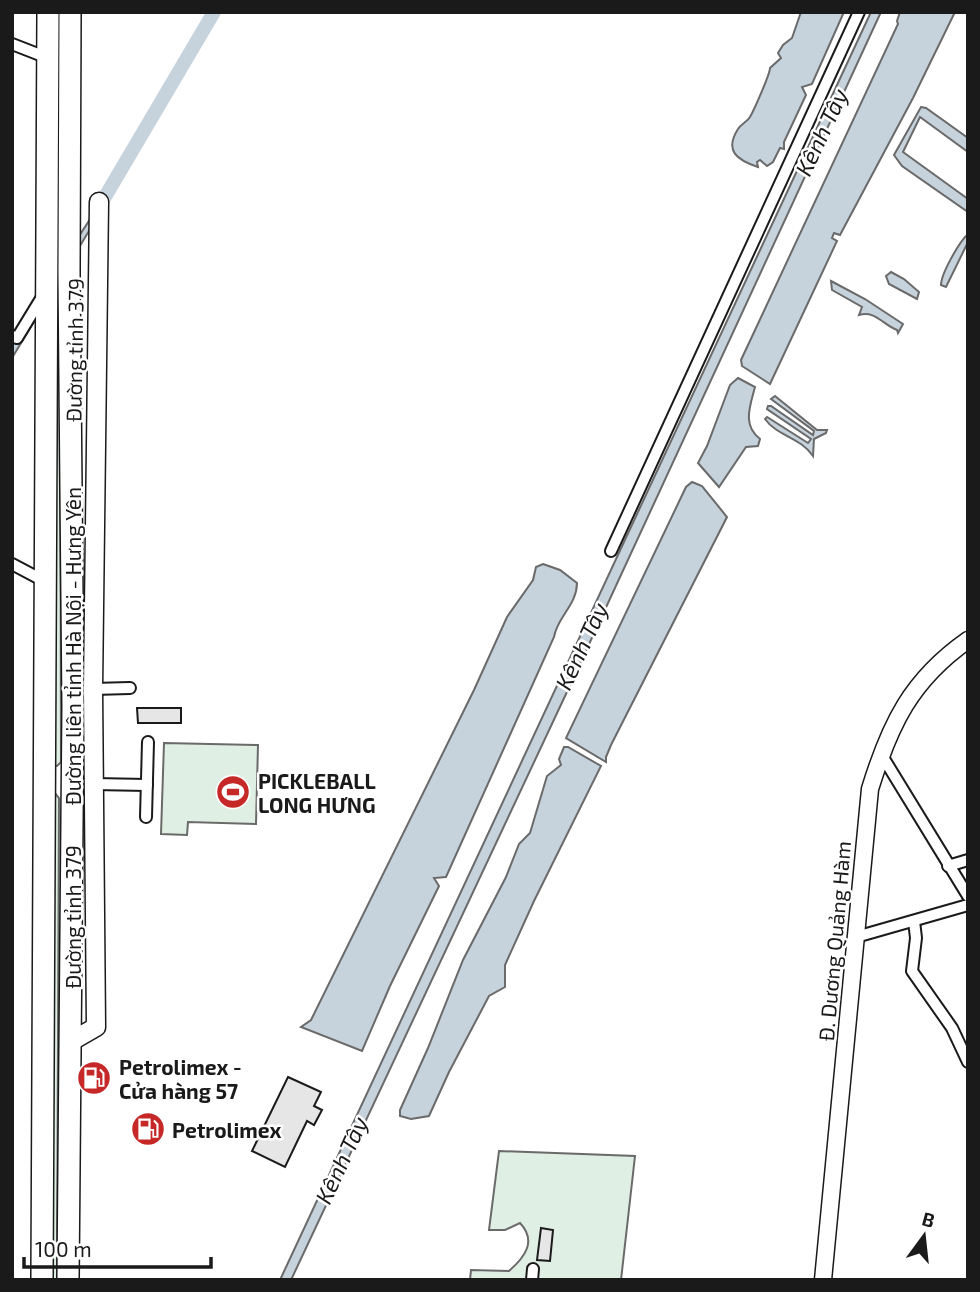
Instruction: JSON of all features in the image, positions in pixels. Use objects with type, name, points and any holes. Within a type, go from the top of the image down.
[{"type":"highway","name":"Đường liên tỉnh Hà Nội - Hưng Yên","points":[[42,1280],[48,12]]},
{"type":"highway","name":"Đường liên tỉnh Hà Nội - Hưng Yên","points":[[68,1280],[73,780],[83,689],[71,441],[71,12]]},
{"type":"highway","points":[[45,776],[73,780]]},
{"type":"main road","name":"Đường tỉnh 379","points":[[70,1042],[96,1027],[94,784],[83,689],[96,441],[99,202]]},
{"type":"main road","name":"Đường tỉnh 379","points":[[70,267],[97,261]]},
{"type":"main road","name":"Đường tỉnh 379","points":[[71,441],[96,441]]},
{"type":"main road","points":[[73,780],[94,784]]},
{"type":"street","points":[[611,551],[859,12]]},
{"type":"street","points":[[12,44],[48,58]]},
{"type":"street","points":[[14,340],[47,282]]},
{"type":"street","points":[[12,564],[46,582]]},
{"type":"street","name":"Đ. Dương Quảng Hàm","points":[[824,1280],[870,789],[881,754],[898,716],[918,684],[968,639]]},
{"type":"street","points":[[83,689],[130,688]]},
{"type":"street","points":[[146,817],[148,742]]},
{"type":"street","points":[[881,754],[968,896]]},
{"type":"street","points":[[94,784],[147,785]]},
{"type":"street","points":[[948,866],[968,860]]},
{"type":"street","points":[[856,937],[968,905]]},
{"type":"street","points":[[914,921],[916,937],[912,971],[952,1028],[968,1062]]},
{"type":"green space","points":[[60,265],[61,762],[57,766],[52,765],[54,273]]},
{"type":"green space","points":[[164,743],[258,745],[256,824],[188,822],[187,835],[161,834]]},
{"type":"green space","points":[[54,792],[59,798],[57,1280],[50,1280]]},
{"type":"green space","points":[[499,1151],[635,1156],[621,1280],[470,1280],[471,1270],[509,1271],[527,1249],[528,1236],[520,1223],[505,1230],[489,1230]]},
{"type":"water","points":[[801,12],[844,12],[812,84],[802,87],[806,95],[784,142],[784,149],[780,148],[773,162],[767,166],[760,160],[757,162],[758,167],[739,158],[732,143],[739,127],[750,117],[770,68],[781,58],[778,53],[792,38]]},
{"type":"water","name":"Kênh Tây","points":[[871,12],[881,12],[566,694],[291,1280],[280,1280]]},
{"type":"water","points":[[900,12],[955,12],[840,235],[834,233],[832,238],[837,241],[770,384],[742,366],[741,360],[898,24]]},
{"type":"water","points":[[921,107],[968,138],[968,152],[920,117],[903,152],[968,199],[968,212],[902,166],[894,155]]},
{"type":"water","points":[[109,190],[112,193],[12,358],[12,339]]},
{"type":"water","points":[[968,234],[968,242],[946,287],[941,285],[951,258]]},
{"type":"water","points":[[891,272],[919,292],[917,299],[889,284],[886,276]]},
{"type":"water","points":[[831,281],[903,324],[898,333],[874,316],[859,315],[862,307],[832,290]]},
{"type":"water","points":[[738,378],[755,387],[749,421],[754,434],[760,439],[758,446],[746,447],[719,487],[698,463],[730,385]]},
{"type":"water","points":[[775,396],[817,430],[827,430],[814,439],[813,456],[765,419],[767,417],[808,443],[811,439],[767,409],[771,406],[813,435],[814,431],[771,399]]},
{"type":"water","points":[[692,482],[702,486],[727,517],[611,745],[606,762],[566,738],[686,487]]},
{"type":"water","points":[[543,564],[560,570],[577,583],[574,598],[559,623],[446,877],[434,878],[439,886],[390,986],[362,1051],[301,1027],[311,1020],[474,690],[507,617],[533,580],[536,567]]},
{"type":"water","points":[[564,747],[601,766],[505,965],[505,987],[489,996],[429,1116],[411,1119],[400,1116],[400,1110],[463,960],[506,877],[519,844],[530,833],[547,776],[561,765],[559,759]]},
{"type":"building","points":[[137,708],[181,708],[181,723],[138,723]]},
{"type":"building","points":[[288,1077],[321,1092],[314,1106],[322,1110],[314,1125],[307,1121],[285,1167],[252,1151]]},
{"type":"building","points":[[541,1228],[553,1230],[550,1261],[537,1260]]},
{"type":"waterway","points":[[99,207],[214,12]]},
{"type":"place","name":"PICKLEBALL LONG HƯNG","points":[[233,792]]},
{"type":"place","name":"Petrolimex - Cửa hàng 57","points":[[94,1078]]},
{"type":"place","name":"Petrolimex","points":[[148,1129]]}]
